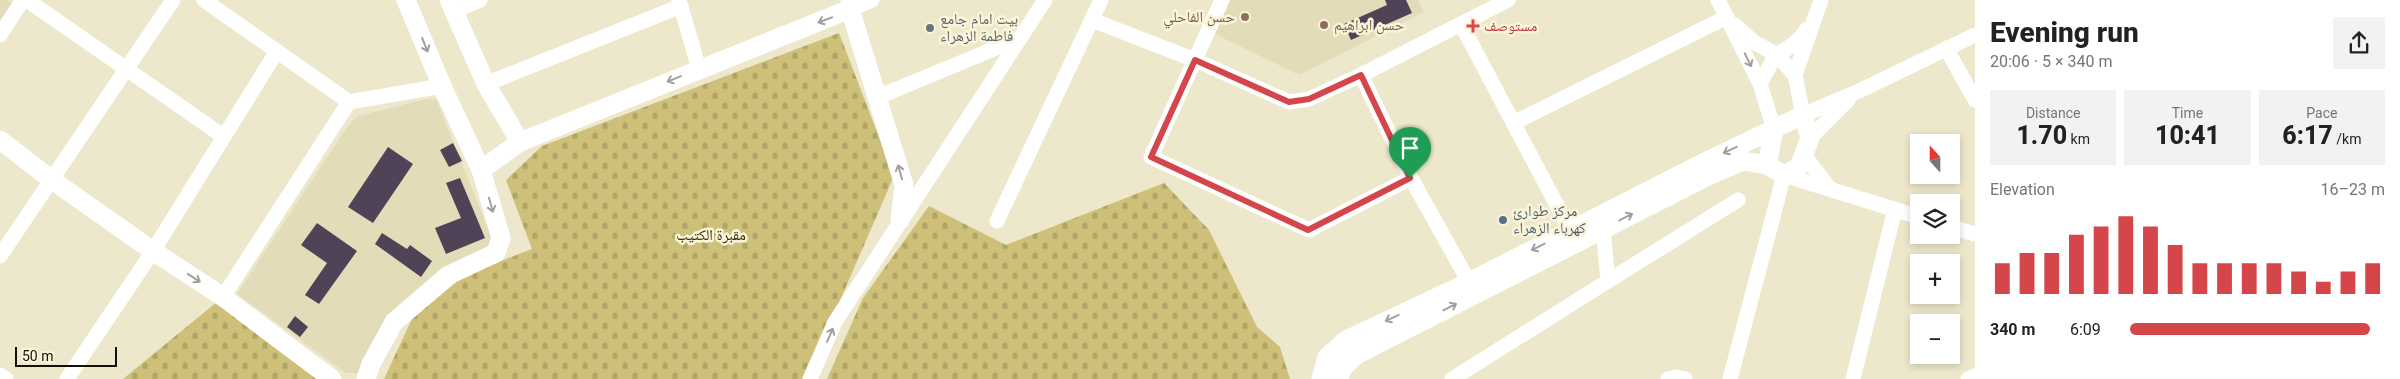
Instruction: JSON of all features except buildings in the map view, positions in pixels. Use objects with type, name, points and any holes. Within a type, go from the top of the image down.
[{"type":"main road","points":[[366,379],[371,364],[394,322],[449,275],[496,252],[500,238],[482,170],[442,86],[406,0]]},
{"type":"main road","points":[[482,170],[520,142],[700,69],[849,5],[904,185],[900,220]]},
{"type":"main road","points":[[452,6],[486,84],[520,142]]},
{"type":"main road","points":[[1321,379],[1327,357],[1346,340],[1469,282],[1803,115],[1810,138],[1805,156],[1799,167],[1784,175],[1766,165],[1743,161],[1710,175],[1356,355],[1342,369],[1339,379]]},
{"type":"main road","points":[[1766,165],[1774,129]]},
{"type":"main road","points":[[0,140],[52,180],[222,297],[332,379]]},
{"type":"street","points":[[0,34],[25,0],[223,136]]},
{"type":"street","points":[[0,256],[173,0]]},
{"type":"street","points":[[204,0],[349,102],[442,86]]},
{"type":"street","points":[[452,6],[480,0]]},
{"type":"street","points":[[849,5],[872,0]]},
{"type":"street","points":[[810,379],[835,322],[1018,39],[1046,0]]},
{"type":"street","points":[[997,221],[1101,0]]},
{"type":"street","points":[[1222,0],[1151,157],[1308,230],[1410,178]]},
{"type":"street","points":[[1092,20],[1195,60],[1289,102],[1309,99],[1361,75],[1508,0]]},
{"type":"street","points":[[1718,0],[1760,84],[1774,129]]},
{"type":"street","points":[[1821,0],[1795,75],[1803,115],[1857,92],[1975,35]]},
{"type":"street","points":[[486,84],[680,3],[700,69]]},
{"type":"street","points":[[1512,123],[1727,17]]},
{"type":"street","points":[[1727,17],[1754,43],[1776,54],[1795,75]]},
{"type":"street","points":[[1760,84],[1776,54],[1786,50],[1800,40],[1813,20]]},
{"type":"street","points":[[1461,24],[1570,230]]},
{"type":"street","points":[[878,97],[1018,39]]},
{"type":"street","points":[[1946,48],[1975,100]]},
{"type":"street","points":[[67,379],[153,251],[277,51]]},
{"type":"street","points":[[1361,75],[1410,178],[1469,282]]},
{"type":"street","points":[[1810,138],[1857,92]]},
{"type":"street","points":[[222,297],[349,102]]},
{"type":"street","points":[[1805,156],[1829,188]]},
{"type":"street","points":[[1730,379],[1784,175],[1910,213]]},
{"type":"street","points":[[1452,379],[1738,200]]},
{"type":"street","points":[[1853,379],[1895,209]]},
{"type":"street","points":[[1603,229],[1608,281]]},
{"type":"street","points":[[1960,230],[1975,234]]},
{"type":"street","points":[[0,375],[6,379]]},
{"type":"street","points":[[1968,379],[1975,376]]},
{"type":"street","points":[[1668,379],[1676,377],[1686,379]]},
{"type":"shaded area","points":[[0,0],[8,0],[12,3],[0,21]]},
{"type":"shaded area","name":"حسن ابراهيم","points":[[1230,0],[1418,0],[1424,12],[1299,75],[1215,34]]},
{"type":"shaded area","points":[[426,99],[436,99],[491,236],[488,246],[441,268],[387,315],[366,364],[359,373],[346,373],[237,294],[347,127],[358,116]]},
{"type":"green space","name":"مقبرة الكتيب","points":[[839,33],[894,176],[806,379],[384,379],[412,319],[465,275],[532,249],[506,180],[542,146]]},
{"type":"green space","points":[[1164,183],[1209,230],[1257,327],[1280,347],[1290,379],[827,379],[863,298],[929,206],[1006,245]]},
{"type":"green space","points":[[223,297],[332,379],[123,379]]},
{"type":"place","name":"حسن الفاحلي","points":[[1245,17]]},
{"type":"place","name":"حسن ابراهيم","points":[[1324,25]]},
{"type":"place","name":"مستوصف","points":[[1473,26]]},
{"type":"place","name":"بيت امام جامع فاطمة الزهراء","points":[[930,28]]},
{"type":"place","name":"مركز طوارئ كهرباء الزهراء","points":[[1503,220]]},
{"type":"route","points":[[1195,60],[1289,102],[1309,99],[1361,75],[1410,178],[1308,230],[1151,157],[1195,60]]}]
